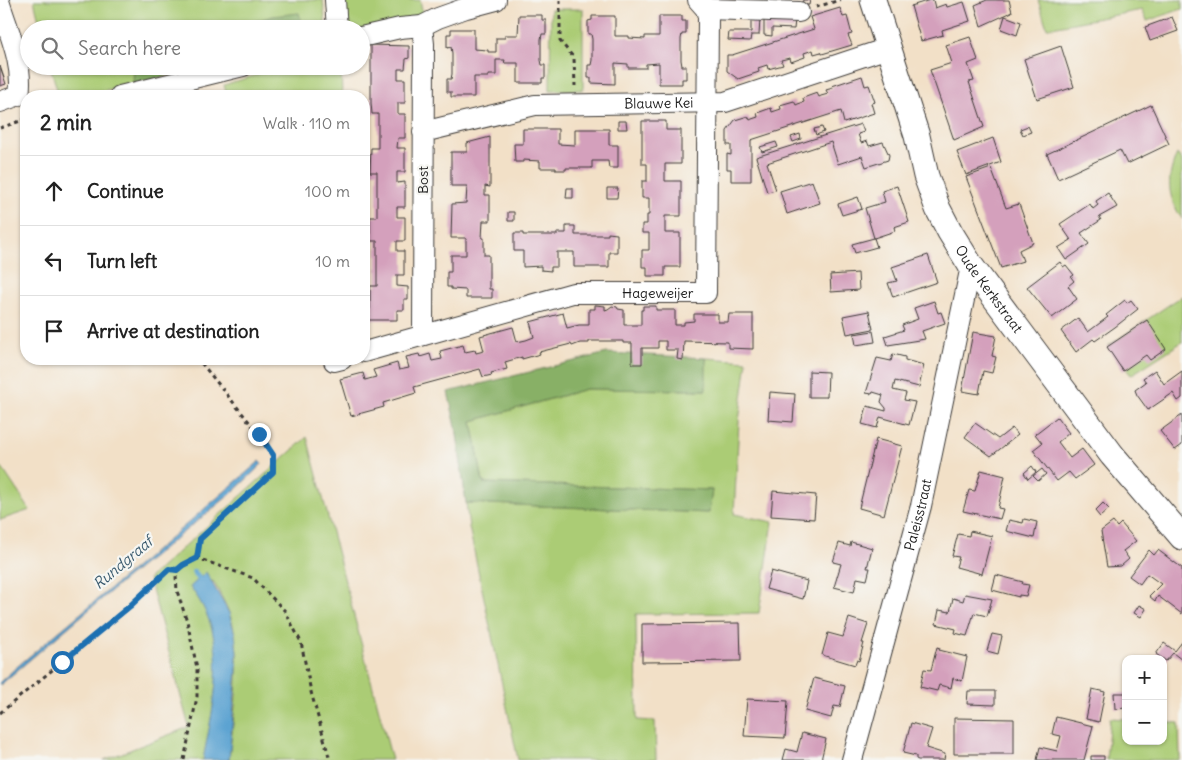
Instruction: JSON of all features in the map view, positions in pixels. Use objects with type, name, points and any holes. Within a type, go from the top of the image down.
[{"type":"street","points":[[334,0],[337,20]]},
{"type":"street","points":[[370,36],[400,28],[422,26],[466,8],[496,0]]},
{"type":"street","name":"Oude Kerkstraat","points":[[873,0],[917,136],[926,176],[938,209],[950,232],[971,266],[1112,455],[1182,537]]},
{"type":"street","points":[[0,4],[18,62],[20,90]]},
{"type":"street","points":[[702,5],[800,12]]},
{"type":"street","name":"Hageweijer","points":[[370,350],[573,292],[706,293],[708,17],[702,5]]},
{"type":"street","name":"Bost","points":[[422,26],[424,44],[423,335]]},
{"type":"street","name":"Blauwe Kei","points":[[424,132],[535,104],[725,102],[888,48]]},
{"type":"street","points":[[145,90],[207,75]]},
{"type":"street","points":[[0,102],[19,95],[20,90]]},
{"type":"street","name":"Paleisstraat","points":[[852,760],[920,506],[971,266]]},
{"type":"path","points":[[560,0],[560,41],[574,58],[575,104]]},
{"type":"path","points":[[800,12],[840,0]]},
{"type":"path","points":[[0,128],[20,121]]},
{"type":"path","points":[[197,558],[200,539],[273,472],[273,455],[259,434],[203,365]]},
{"type":"path","points":[[184,760],[197,697],[197,668],[176,576],[177,570],[197,558],[253,578],[285,611],[301,642],[311,692],[330,760]]},
{"type":"path","points":[[0,713],[130,606],[169,569],[177,570]]},
{"type":"green space","points":[[34,0],[323,0],[325,20],[39,20]]},
{"type":"green space","points":[[340,0],[420,0],[424,19],[370,28],[370,20],[343,20]]},
{"type":"green space","points":[[1038,0],[1182,0],[1182,9],[1147,21],[1142,10],[1047,28]]},
{"type":"green space","points":[[551,9],[583,9],[583,90],[550,90]]},
{"type":"green space","points":[[299,13],[301,20],[260,20],[273,16]]},
{"type":"green space","points":[[53,75],[171,75],[106,90],[57,90]]},
{"type":"green space","points":[[134,75],[172,75],[133,84]]},
{"type":"green space","points":[[257,75],[341,75],[342,90],[225,90],[224,85]]},
{"type":"green space","points":[[1177,154],[1182,160],[1182,219],[1173,203],[1170,187],[1171,171]]},
{"type":"green space","points":[[1182,296],[1182,342],[1131,375],[1108,346]]},
{"type":"green space","points":[[607,353],[706,358],[706,390],[586,389],[472,421],[483,483],[712,490],[709,513],[466,503],[456,427],[448,392]]},
{"type":"green space","points":[[706,358],[747,361],[739,421],[734,514],[773,522],[759,613],[636,614],[637,720],[655,721],[656,760],[518,760],[469,527],[466,503],[708,513],[712,490],[483,483],[472,421],[586,389],[705,390]]},
{"type":"green space","points":[[307,437],[392,760],[229,760],[237,687],[237,650],[230,615],[213,581],[190,587],[207,613],[213,630],[216,648],[216,686],[203,760],[104,760],[189,727],[149,578]]},
{"type":"green space","points":[[0,465],[30,510],[0,520]]},
{"type":"green space","points":[[1110,718],[1122,719],[1122,745],[1167,745],[1167,722],[1179,723],[1180,760],[1106,760]]},
{"type":"water","points":[[260,461],[262,464],[232,493],[124,580],[0,685],[0,682],[19,665]]},
{"type":"water","points":[[206,572],[229,613],[235,634],[237,670],[229,760],[203,760],[215,693],[215,649],[211,628],[203,607],[190,587]]},
{"type":"building","points":[[803,0],[810,0],[809,5],[802,5]]},
{"type":"building","points":[[933,0],[935,8],[946,4],[947,7],[964,2],[970,21],[942,30],[943,35],[921,41],[911,6]]},
{"type":"building","points":[[987,0],[1009,0],[1012,12],[981,26],[975,5]]},
{"type":"building","points":[[840,8],[843,17],[847,16],[852,34],[848,35],[852,45],[822,54],[821,52],[814,54],[813,50],[804,53],[805,57],[791,62],[790,58],[781,60],[783,65],[768,69],[767,65],[758,68],[759,72],[738,79],[727,71],[727,55],[814,29],[810,17]]},
{"type":"building","points":[[519,15],[542,15],[542,20],[546,20],[546,34],[542,34],[541,39],[541,60],[542,65],[545,65],[545,78],[542,78],[542,83],[518,83],[518,63],[504,63],[505,60],[496,60],[496,75],[474,77],[474,97],[451,97],[451,92],[447,92],[447,79],[451,79],[452,74],[452,53],[451,47],[447,48],[447,34],[451,34],[451,29],[474,29],[474,49],[496,52],[496,38],[505,38],[505,35],[518,35]]},
{"type":"building","points":[[592,16],[615,16],[615,36],[645,39],[645,36],[659,36],[659,16],[682,16],[682,21],[686,21],[686,34],[682,34],[681,39],[681,60],[682,66],[686,66],[686,79],[682,79],[682,84],[659,84],[659,63],[646,64],[646,68],[628,68],[628,64],[615,63],[615,84],[591,83],[591,78],[588,78],[588,65],[591,65],[592,60],[592,39],[591,34],[588,34],[588,21],[592,20]]},
{"type":"building","points":[[1005,16],[1021,22],[1017,35],[1001,29]]},
{"type":"building","points":[[1172,17],[1178,31],[1150,41],[1145,27]]},
{"type":"building","points":[[751,18],[760,19],[759,35],[751,35],[750,41],[728,40],[729,32],[751,32]]},
{"type":"building","points":[[764,19],[795,20],[794,29],[772,28],[772,36],[764,35]]},
{"type":"building","points":[[970,37],[978,60],[968,64],[974,81],[969,82],[984,127],[954,140],[930,70],[952,63],[946,45]]},
{"type":"building","points":[[371,45],[409,46],[409,58],[406,59],[405,69],[398,69],[398,79],[405,79],[405,103],[398,103],[398,114],[405,114],[405,138],[398,138],[397,148],[405,148],[405,172],[397,172],[397,183],[405,182],[405,207],[397,207],[397,217],[405,217],[405,241],[397,241],[397,251],[404,251],[404,275],[397,275],[397,286],[408,287],[408,299],[404,299],[404,310],[397,310],[397,320],[370,320],[370,286],[377,286],[377,241],[370,241],[370,217],[377,217],[377,172],[370,172],[371,148],[378,148],[378,114],[372,114]]},
{"type":"building","points":[[1061,46],[1074,87],[1037,99],[1024,59]]},
{"type":"building","points":[[0,66],[6,84],[0,86]]},
{"type":"building","points":[[862,76],[865,86],[869,85],[875,102],[871,103],[874,113],[844,123],[841,111],[751,140],[751,181],[731,181],[731,169],[727,169],[727,154],[731,155],[731,145],[727,145],[727,131],[735,120],[748,116],[750,120],[758,117],[757,113],[771,108],[772,112],[781,109],[780,105],[794,101],[796,105],[804,102],[803,98],[817,93],[819,97],[828,94],[826,90],[833,88],[832,86]]},
{"type":"building","points":[[1151,105],[1169,144],[1127,164],[1120,150],[1058,179],[1047,154]]},
{"type":"building","points":[[618,121],[626,121],[627,129],[618,129]]},
{"type":"building","points":[[642,121],[666,121],[666,130],[681,130],[681,164],[665,164],[665,181],[681,181],[681,216],[665,216],[665,233],[680,233],[680,267],[665,267],[665,276],[647,276],[647,267],[642,267],[642,250],[649,250],[649,233],[642,233],[642,224],[647,224],[649,198],[642,198],[642,181],[647,181],[647,164],[642,164]]},
{"type":"building","points":[[861,124],[864,132],[858,134],[861,143],[867,141],[869,146],[883,142],[889,155],[888,160],[866,167],[862,156],[838,164],[831,142],[767,163],[776,190],[767,192],[756,157]]},
{"type":"building","points":[[1028,126],[1031,132],[1023,135],[1020,129]]},
{"type":"building","points":[[822,127],[824,132],[816,135],[814,129]]},
{"type":"building","points":[[523,129],[558,129],[558,144],[575,145],[575,129],[609,129],[609,145],[618,145],[618,168],[609,168],[608,161],[592,161],[592,168],[566,168],[566,170],[540,168],[540,161],[523,160],[523,162],[515,162],[514,144],[523,144]]},
{"type":"building","points":[[800,134],[801,139],[793,142],[791,137]]},
{"type":"building","points":[[490,137],[490,187],[485,186],[485,195],[490,195],[490,221],[483,221],[482,238],[484,238],[484,255],[489,255],[489,289],[492,289],[492,298],[466,298],[466,290],[447,287],[447,272],[451,272],[451,255],[466,255],[466,238],[451,238],[452,204],[466,203],[467,186],[451,186],[451,152],[467,152],[467,143]]},
{"type":"building","points":[[993,138],[1001,162],[966,175],[957,152]]},
{"type":"building","points":[[776,142],[778,147],[762,152],[760,147]]},
{"type":"building","points":[[991,168],[1006,208],[1019,204],[1033,243],[1019,250],[1023,261],[1001,268],[966,177]]},
{"type":"building","points":[[812,181],[820,203],[787,214],[780,191]]},
{"type":"building","points":[[897,186],[909,222],[894,227],[895,231],[874,238],[865,208],[885,202],[882,191]]},
{"type":"building","points":[[567,188],[573,188],[573,198],[566,198]]},
{"type":"building","points":[[607,188],[618,188],[617,198],[607,198]]},
{"type":"building","points":[[1108,193],[1117,207],[1099,217],[1101,220],[1081,233],[1089,244],[1066,260],[1058,248],[1071,240],[1060,224],[1090,204],[1093,209],[1098,205],[1096,201]]},
{"type":"building","points":[[858,197],[862,209],[842,215],[838,204]]},
{"type":"building","points":[[508,212],[514,212],[514,221],[508,221]]},
{"type":"building","points":[[566,226],[575,226],[575,235],[617,234],[617,252],[609,252],[609,267],[574,267],[574,252],[557,252],[557,267],[551,267],[551,271],[541,270],[541,266],[523,267],[523,251],[514,251],[514,233],[523,233],[523,235],[557,235],[557,233],[566,233]]},
{"type":"building","points":[[874,238],[877,247],[855,253],[852,244]]},
{"type":"building","points":[[928,255],[937,282],[893,297],[888,283],[897,281],[892,267]]},
{"type":"building","points":[[1060,262],[1063,267],[1066,265],[1074,275],[1071,277],[1074,281],[1068,286],[1077,299],[1052,318],[1027,287]]},
{"type":"building","points":[[858,273],[859,290],[831,292],[830,275]]},
{"type":"building","points":[[1125,300],[1127,303],[1131,300],[1138,309],[1095,341],[1093,339],[1076,352],[1061,331],[1078,318],[1088,332],[1108,317],[1106,315]]},
{"type":"building","points":[[934,301],[938,313],[941,312],[945,323],[922,331],[925,339],[888,345],[885,336],[904,330],[902,325],[918,319],[914,308]]},
{"type":"building","points":[[595,305],[605,306],[605,310],[612,306],[624,310],[624,325],[641,325],[641,310],[643,310],[643,306],[656,306],[656,310],[675,310],[675,325],[684,325],[684,322],[694,321],[694,314],[718,314],[718,322],[728,322],[729,314],[753,314],[753,349],[728,348],[728,342],[684,341],[683,360],[677,359],[678,350],[666,350],[666,341],[658,341],[658,348],[642,348],[642,364],[632,364],[632,343],[623,343],[623,341],[589,341],[589,343],[580,343],[572,346],[571,344],[539,352],[540,354],[522,359],[522,357],[505,362],[507,369],[491,373],[492,375],[483,377],[480,369],[414,387],[416,393],[383,403],[384,407],[351,416],[340,379],[363,373],[365,380],[376,377],[373,370],[397,363],[399,370],[409,368],[406,357],[419,354],[420,357],[430,354],[432,361],[442,359],[440,351],[463,345],[465,352],[475,350],[476,353],[484,351],[480,336],[513,327],[517,342],[526,340],[534,337],[530,322],[563,313],[567,328],[589,325],[589,309],[595,309]]},
{"type":"building","points":[[869,311],[873,329],[847,334],[843,316]]},
{"type":"building","points":[[1147,320],[1166,349],[1150,360],[1146,355],[1123,371],[1107,347]]},
{"type":"building","points":[[873,331],[875,342],[856,345],[854,334]]},
{"type":"building","points":[[973,332],[996,336],[992,356],[996,357],[992,373],[983,371],[979,394],[962,391]]},
{"type":"building","points":[[893,354],[905,357],[905,360],[924,365],[919,387],[895,381],[893,390],[906,393],[904,400],[915,402],[909,425],[880,417],[877,428],[862,424],[867,406],[886,411],[881,402],[883,395],[873,392],[872,394],[866,393],[877,358],[891,361]]},
{"type":"building","points":[[1155,370],[1164,384],[1182,371],[1182,398],[1178,401],[1173,393],[1148,410],[1135,390],[1146,382],[1143,378]]},
{"type":"building","points":[[809,371],[828,372],[827,397],[809,397]]},
{"type":"building","points":[[770,392],[795,394],[793,422],[768,420]]},
{"type":"building","points":[[1182,415],[1182,445],[1175,450],[1160,431]]},
{"type":"building","points":[[1057,417],[1069,433],[1058,442],[1070,458],[1082,449],[1094,465],[1075,479],[1069,472],[1057,481],[1033,450],[1042,443],[1035,434]]},
{"type":"building","points":[[975,423],[998,439],[1012,428],[1018,435],[991,456],[965,437]]},
{"type":"building","points":[[876,439],[902,446],[884,515],[859,508]]},
{"type":"building","points":[[1032,466],[1036,472],[1028,479],[1024,473]]},
{"type":"building","points":[[1042,469],[1046,474],[1038,481],[1033,476]]},
{"type":"building","points":[[981,470],[1005,476],[998,508],[1003,509],[1000,519],[963,511],[969,490],[975,491]]},
{"type":"building","points":[[773,491],[816,495],[814,519],[771,516]]},
{"type":"building","points":[[1103,503],[1109,509],[1100,517],[1095,511]]},
{"type":"building","points":[[1024,519],[1037,522],[1034,538],[1006,531],[1009,520],[1023,523]]},
{"type":"building","points":[[1113,522],[1117,527],[1121,523],[1136,541],[1123,551],[1129,559],[1121,566],[1107,567],[1101,531]]},
{"type":"building","points":[[970,531],[992,536],[982,574],[956,567],[959,557],[952,556],[958,534],[969,536]]},
{"type":"building","points":[[851,542],[872,548],[867,568],[870,568],[867,580],[857,578],[854,592],[834,587],[841,564],[833,562],[839,543],[850,546]]},
{"type":"building","points":[[1149,550],[1154,555],[1158,550],[1182,568],[1182,614],[1158,596],[1155,601],[1149,596],[1161,584],[1147,574],[1140,584],[1129,576]]},
{"type":"building","points":[[771,571],[807,581],[803,599],[766,589]]},
{"type":"building","points":[[996,575],[1029,585],[1026,596],[1019,595],[1019,597],[992,590]]},
{"type":"building","points":[[965,594],[992,599],[987,616],[974,613],[967,636],[955,633],[956,629],[936,624],[939,610],[950,612],[953,598],[963,601]]},
{"type":"building","points":[[1139,605],[1146,609],[1141,617],[1134,613]]},
{"type":"building","points":[[849,618],[868,624],[859,661],[857,660],[855,665],[822,655],[828,633],[843,637]]},
{"type":"building","points":[[740,623],[741,661],[642,662],[642,624]]},
{"type":"building","points":[[992,634],[1002,636],[998,654],[987,651]]},
{"type":"building","points":[[1182,642],[1182,660],[1173,653],[1167,660],[1167,655],[1156,654],[1164,643],[1175,651]]},
{"type":"building","points":[[937,647],[940,648],[939,650],[967,657],[962,681],[953,678],[951,688],[939,685],[937,691],[920,687],[924,669],[931,670]]},
{"type":"building","points":[[814,678],[845,686],[840,707],[834,706],[831,718],[805,711]]},
{"type":"building","points":[[1092,689],[1105,692],[1099,722],[1086,719]]},
{"type":"building","points":[[968,691],[995,691],[995,705],[967,704]]},
{"type":"building","points":[[1114,693],[1122,693],[1122,708],[1115,709]]},
{"type":"building","points":[[747,699],[788,701],[785,738],[744,736]]},
{"type":"building","points":[[1056,717],[1093,726],[1084,760],[1037,760],[1040,747],[1057,751],[1061,736],[1052,734]]},
{"type":"building","points":[[954,718],[1014,719],[1014,754],[954,754]]},
{"type":"building","points":[[911,723],[932,729],[926,748],[945,754],[944,760],[918,760],[916,756],[903,753]]},
{"type":"building","points":[[802,733],[826,739],[821,760],[783,760],[786,749],[797,752]]},
{"type":"building","points":[[1091,756],[1104,756],[1104,760],[1091,760]]},
{"type":"waterway","points":[[194,572],[202,583]]},
{"type":"route","points":[[62,662],[130,606],[169,569],[177,570],[197,558],[200,539],[273,472],[273,455],[259,434]]},
{"type":"water label","name":"Rundgraaf","points":[[123,563]]}]
